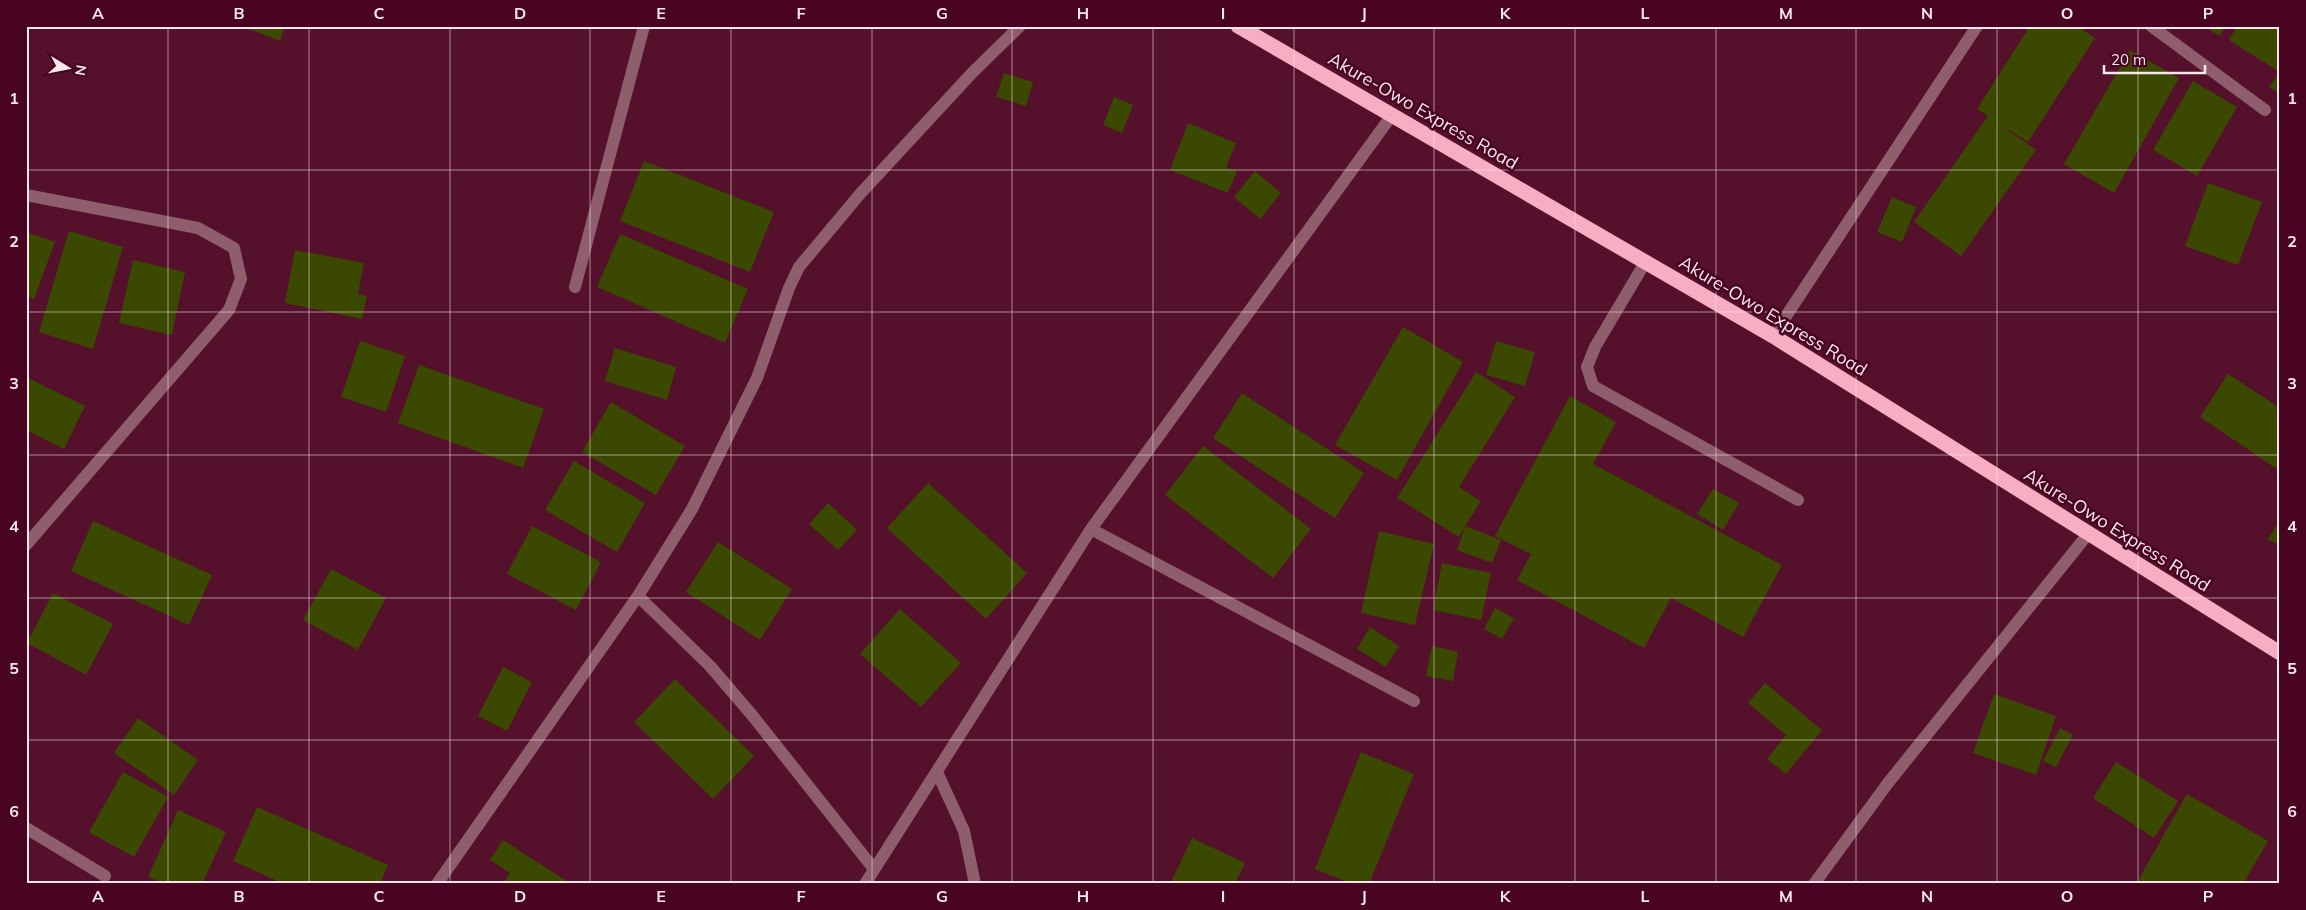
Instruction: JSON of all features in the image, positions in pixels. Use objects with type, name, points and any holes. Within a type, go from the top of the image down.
[{"type":"highway","name":"Akure-Owo Express Road","points":[[1238,26],[1773,336],[2280,653]]},
{"type":"street","points":[[575,287],[644,26]]},
{"type":"street","points":[[437,884],[638,596],[692,509],[757,378],[788,288],[799,267],[811,250],[899,152],[972,73],[1020,26]]},
{"type":"street","points":[[1773,336],[1977,26]]},
{"type":"street","points":[[2151,26],[2265,110]]},
{"type":"street","points":[[865,884],[1092,529],[1392,115]]},
{"type":"street","points":[[26,195],[198,228],[234,248],[241,279],[229,310],[26,545]]},
{"type":"street","points":[[1646,261],[1595,347],[1587,366],[1593,386],[1798,500]]},
{"type":"street","points":[[1092,529],[1414,701]]},
{"type":"street","points":[[1814,884],[1888,783],[2088,534]]},
{"type":"street","points":[[638,596],[710,666],[746,708],[874,869]]},
{"type":"street","points":[[937,772],[964,831],[975,884]]},
{"type":"street","points":[[26,828],[105,876]]},
{"type":"building","points":[[241,26],[285,26],[280,41]]},
{"type":"building","points":[[2030,26],[2077,26],[2095,38],[2028,142],[1999,124],[2036,150],[1961,256],[1914,222],[1988,116],[1977,109]]},
{"type":"building","points":[[2203,26],[2226,26],[2220,36]]},
{"type":"building","points":[[2237,26],[2280,26],[2280,68],[2278,71],[2229,40]]},
{"type":"building","points":[[2130,50],[2179,78],[2114,193],[2064,164]]},
{"type":"building","points":[[2280,71],[2280,94],[2269,87]]},
{"type":"building","points":[[1004,73],[1033,82],[1026,106],[996,97]]},
{"type":"building","points":[[2193,81],[2237,107],[2197,176],[2153,150]]},
{"type":"building","points":[[1114,97],[1133,105],[1122,133],[1103,125]]},
{"type":"building","points":[[1188,123],[1236,143],[1226,167],[1237,171],[1228,193],[1170,170]]},
{"type":"building","points":[[644,161],[774,212],[750,272],[620,221]]},
{"type":"building","points":[[1255,171],[1281,193],[1260,219],[1234,197]]},
{"type":"building","points":[[2208,183],[2262,202],[2238,265],[2185,246]]},
{"type":"building","points":[[1892,197],[1916,207],[1902,242],[1877,232]]},
{"type":"building","points":[[69,231],[123,247],[93,349],[39,332]]},
{"type":"building","points":[[26,232],[55,242],[34,299],[26,296]]},
{"type":"building","points":[[620,234],[748,289],[725,343],[597,287]]},
{"type":"building","points":[[295,250],[364,263],[358,294],[367,296],[362,319],[285,303]]},
{"type":"building","points":[[133,260],[185,272],[172,335],[119,323]]},
{"type":"building","points":[[1403,327],[1463,362],[1397,480],[1335,445]]},
{"type":"building","points":[[360,341],[405,356],[386,412],[341,397]]},
{"type":"building","points":[[1496,341],[1535,352],[1525,386],[1486,375]]},
{"type":"building","points":[[615,348],[676,367],[667,400],[605,381]]},
{"type":"building","points":[[419,365],[544,409],[523,468],[398,423]]},
{"type":"building","points":[[1476,372],[1515,397],[1459,487],[1481,501],[1465,526],[1501,540],[1492,563],[1457,550],[1465,527],[1459,537],[1397,498]]},
{"type":"building","points":[[2228,374],[2280,408],[2280,471],[2200,417]]},
{"type":"building","points":[[26,377],[85,406],[64,449],[26,430]]},
{"type":"building","points":[[1242,393],[1364,473],[1335,518],[1213,438]]},
{"type":"building","points":[[1570,396],[1616,422],[1593,464],[1782,565],[1743,637],[1671,598],[1644,648],[1517,580],[1531,554],[1495,536]]},
{"type":"building","points":[[611,402],[685,446],[656,495],[582,452]]},
{"type":"building","points":[[1203,446],[1311,529],[1273,578],[1165,495]]},
{"type":"building","points":[[574,461],[645,503],[617,552],[545,510]]},
{"type":"building","points":[[928,483],[1027,573],[986,619],[887,528]]},
{"type":"building","points":[[1713,489],[1739,503],[1723,530],[1697,514]]},
{"type":"building","points":[[828,503],[857,530],[838,550],[809,524]]},
{"type":"building","points":[[2280,520],[2280,546],[2268,539]]},
{"type":"building","points":[[93,521],[212,575],[189,625],[71,571]]},
{"type":"building","points":[[532,526],[601,562],[576,610],[507,574]]},
{"type":"building","points":[[1379,531],[1434,544],[1415,625],[1361,613]]},
{"type":"building","points":[[718,542],[792,589],[760,640],[686,592]]},
{"type":"building","points":[[1442,563],[1491,573],[1481,620],[1433,610]]},
{"type":"building","points":[[331,569],[386,598],[358,650],[303,620]]},
{"type":"building","points":[[53,593],[113,624],[86,675],[27,643]]},
{"type":"building","points":[[1495,608],[1514,618],[1502,639],[1484,629]]},
{"type":"building","points":[[900,609],[961,663],[921,707],[860,654]]},
{"type":"building","points":[[1370,627],[1399,646],[1386,667],[1357,649]]},
{"type":"building","points":[[1432,646],[1458,652],[1453,681],[1426,676]]},
{"type":"building","points":[[503,667],[532,682],[507,731],[478,716]]},
{"type":"building","points":[[675,679],[754,756],[713,799],[634,722]]},
{"type":"building","points":[[1765,683],[1822,730],[1786,774],[1767,759],[1786,735],[1748,703]]},
{"type":"building","points":[[1994,694],[2056,716],[2036,775],[1973,753]]},
{"type":"building","points":[[138,718],[198,760],[174,795],[114,753]]},
{"type":"building","points":[[2060,728],[2073,735],[2056,767],[2043,761]]},
{"type":"building","points":[[1361,752],[1414,774],[1369,884],[1352,884],[1315,869]]},
{"type":"building","points":[[2116,762],[2178,801],[2154,838],[2093,798]]},
{"type":"building","points":[[123,772],[168,797],[134,857],[89,832]]},
{"type":"building","points":[[2187,794],[2268,841],[2243,884],[2136,884]]},
{"type":"building","points":[[257,807],[388,865],[380,884],[284,884],[233,861]]},
{"type":"building","points":[[178,810],[226,832],[202,884],[164,884],[148,877]]},
{"type":"building","points":[[1192,838],[1245,863],[1235,884],[1170,884]]},
{"type":"building","points":[[503,840],[571,884],[503,884],[510,873],[490,860]]}]
